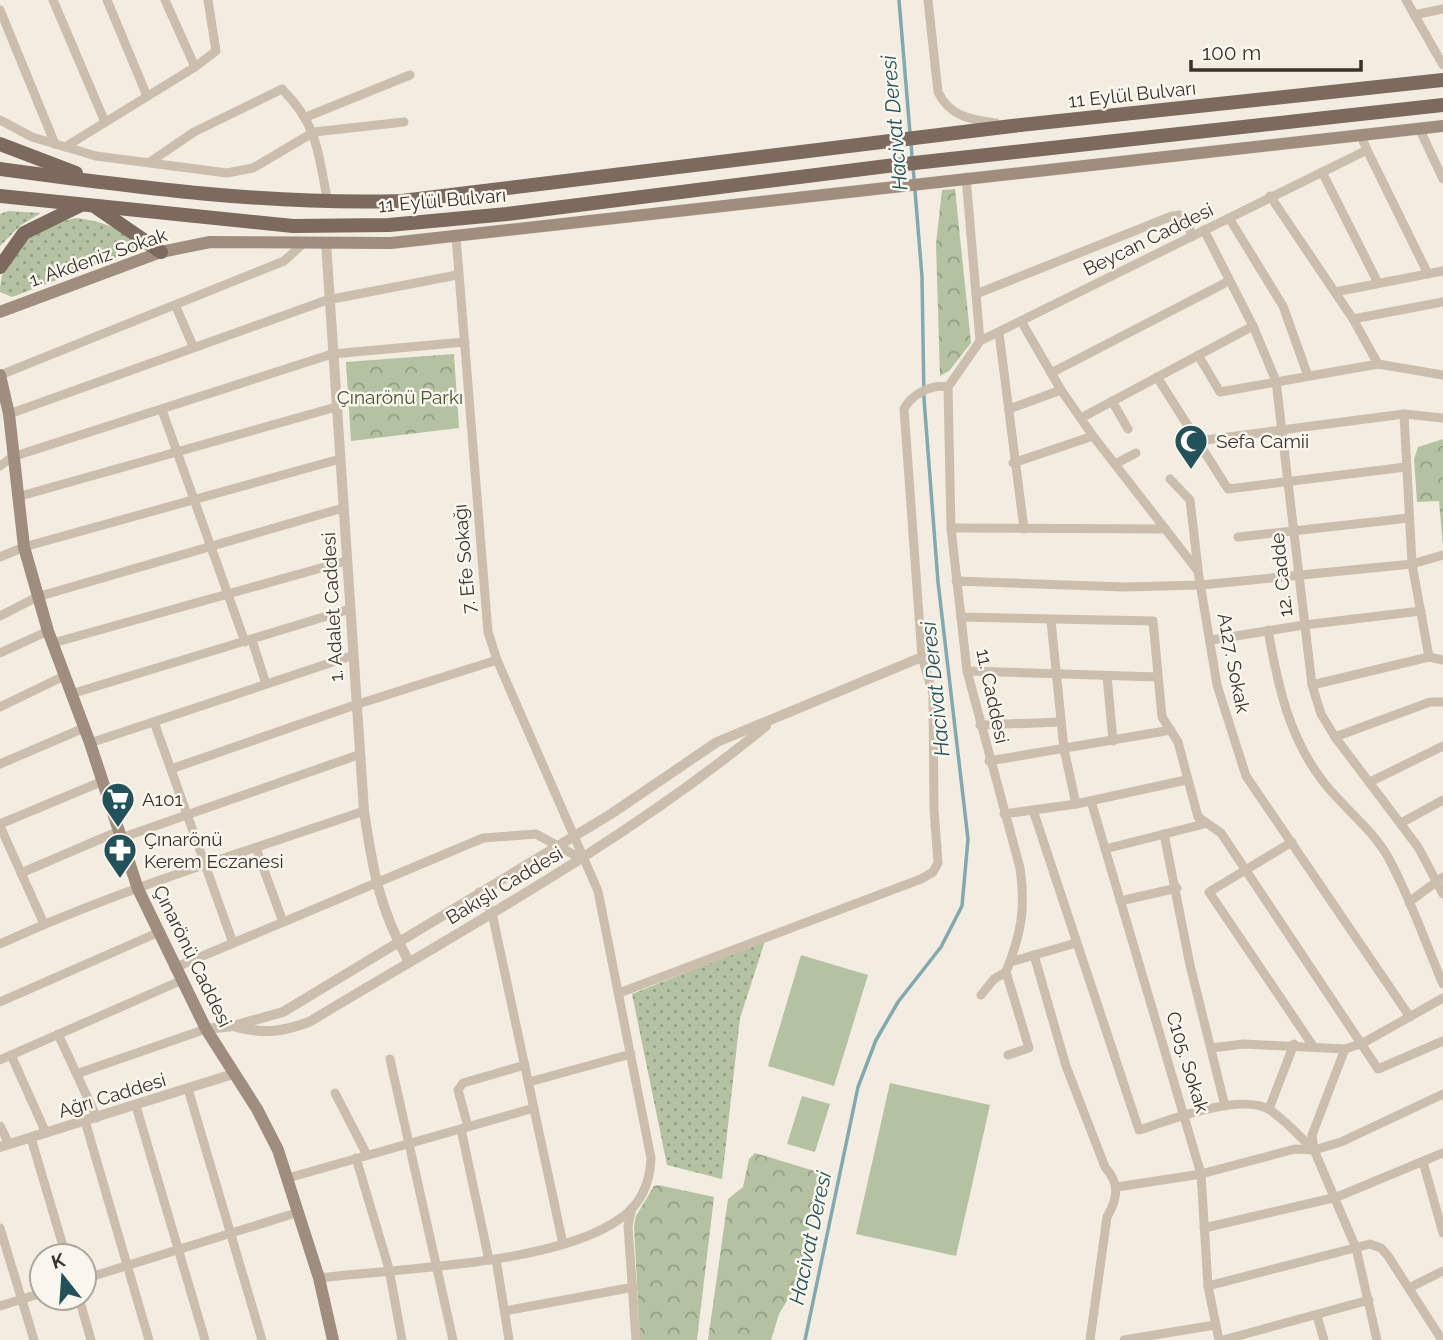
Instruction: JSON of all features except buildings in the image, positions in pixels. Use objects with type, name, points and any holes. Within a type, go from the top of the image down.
[{"type":"main road","name":"11 Eylül Bulvarı","points":[[0,169],[188,193],[328,203],[402,201],[1012,126],[1443,80]]},
{"type":"main road","name":"11 Eylül Bulvarı","points":[[0,196],[293,226],[389,225],[507,214],[887,166],[1443,105]]},
{"type":"main road","name":"1. Akdeniz Sokak","points":[[0,312],[161,252],[210,242],[391,243],[456,237],[961,177],[1443,126]]},
{"type":"main road","points":[[0,144],[103,183]]},
{"type":"main road","points":[[0,268],[24,233],[88,205],[161,252]]},
{"type":"main road","name":"Çınarönü Caddesi","points":[[0,375],[9,414],[24,547],[50,637],[90,743],[138,889],[157,933],[206,1029],[257,1109],[288,1178],[319,1278],[332,1340]]},
{"type":"street","points":[[53,0],[105,122]]},
{"type":"street","points":[[107,0],[147,96]]},
{"type":"street","points":[[165,0],[195,67]]},
{"type":"street","points":[[65,147],[195,67],[216,51],[208,0]]},
{"type":"street","points":[[928,0],[938,92],[945,106],[973,120],[1012,126]]},
{"type":"street","points":[[1406,0],[1443,65]]},
{"type":"street","points":[[1415,15],[1443,9]]},
{"type":"street","points":[[0,10],[55,145]]},
{"type":"street","points":[[306,117],[410,75]]},
{"type":"street","points":[[150,162],[194,132],[282,89],[306,117],[314,132],[328,203]]},
{"type":"street","points":[[0,120],[55,145],[96,156],[227,173],[253,169],[314,132],[404,122]]},
{"type":"street","points":[[1419,128],[1443,179]]},
{"type":"street","points":[[1360,134],[1428,274]]},
{"type":"street","name":"Beycan Caddesi","points":[[980,341],[1367,150]]},
{"type":"street","points":[[1322,172],[1378,283]]},
{"type":"street","points":[[619,993],[933,872],[938,863],[934,809],[936,730],[933,694],[922,657],[904,409],[910,398],[944,386],[980,341],[961,177]]},
{"type":"street","points":[[1270,196],[1353,319],[1378,364]]},
{"type":"street","points":[[976,294],[1172,216],[1180,215],[1188,222],[1192,237]]},
{"type":"street","points":[[1229,218],[1283,306],[1308,376]]},
{"type":"street","name":"12. Cadde","points":[[1204,230],[1253,326],[1276,381],[1312,685],[1321,713],[1335,737],[1401,823],[1439,879],[1443,894]]},
{"type":"street","name":"7. Efe Sokağı","points":[[456,237],[484,610],[497,660],[598,891],[651,1158],[650,1177],[632,1208]]},
{"type":"street","points":[[0,375],[176,307],[284,261],[306,242]]},
{"type":"street","name":"1. Adalet Caddesi","points":[[326,243],[327,300],[364,811],[375,884],[409,962]]},
{"type":"street","points":[[1335,292],[1443,271]]},
{"type":"street","points":[[9,414],[327,300],[457,275]]},
{"type":"street","points":[[1051,373],[1229,281]]},
{"type":"street","points":[[1353,319],[1443,302]]},
{"type":"street","points":[[176,307],[193,346]]},
{"type":"street","name":"A127. Sokak","points":[[1021,321],[1061,390],[1093,436],[1198,570],[1217,685],[1246,776],[1410,1017]]},
{"type":"street","points":[[1081,418],[1253,326]]},
{"type":"street","points":[[999,333],[1013,463],[1024,529]]},
{"type":"street","points":[[0,466],[12,457],[332,354],[465,342]]},
{"type":"street","points":[[1198,355],[1220,391],[1378,364],[1443,375]]},
{"type":"street","points":[[1157,377],[1228,489],[1406,467]]},
{"type":"street","name":"11. Caddesi","points":[[944,386],[951,528],[967,671],[989,761],[1020,868],[1024,898],[1023,921],[1006,972],[994,979],[981,995]]},
{"type":"street","points":[[1009,408],[1061,390]]},
{"type":"street","points":[[1112,401],[1128,429]]},
{"type":"street","points":[[17,497],[336,407]]},
{"type":"street","points":[[162,410],[228,594],[267,684]]},
{"type":"street","points":[[1198,441],[1404,414],[1443,418]]},
{"type":"street","points":[[1404,414],[1412,564],[1429,657]]},
{"type":"street","points":[[1013,463],[1093,436]]},
{"type":"street","points":[[1115,464],[1136,453]]},
{"type":"street","points":[[0,557],[24,547],[340,459]]},
{"type":"street","points":[[1170,479],[1190,500],[1198,570]]},
{"type":"street","points":[[0,616],[37,597],[343,508]]},
{"type":"street","points":[[1238,537],[1409,518]]},
{"type":"street","points":[[951,528],[1165,529]]},
{"type":"street","points":[[956,581],[1124,587],[1201,585],[1412,564],[1443,555]]},
{"type":"street","points":[[0,653],[50,637],[228,594],[346,561]]},
{"type":"street","points":[[71,694],[350,610]]},
{"type":"street","points":[[1211,640],[1304,625],[1421,611]]},
{"type":"street","points":[[961,617],[1051,621],[1153,621],[1162,717],[1178,742],[1186,780],[1198,817],[1204,824]]},
{"type":"street","points":[[1051,621],[1060,722],[1076,804]]},
{"type":"street","points":[[1268,630],[1284,710],[1301,749],[1331,792],[1376,840],[1409,902],[1443,984]]},
{"type":"street","points":[[90,743],[351,656]]},
{"type":"street","name":"Bakışlı Caddesi","points":[[206,1029],[233,1026],[282,1012],[611,814],[718,742],[922,657]]},
{"type":"street","points":[[1312,685],[1429,657],[1443,660]]},
{"type":"street","points":[[171,769],[355,705],[497,660]]},
{"type":"street","points":[[967,671],[1157,677]]},
{"type":"street","points":[[0,707],[64,676]]},
{"type":"street","points":[[1107,676],[1113,741]]},
{"type":"street","points":[[1335,737],[1430,702],[1443,702]]},
{"type":"street","name":"Bakışlı Caddesi","points":[[233,1026],[261,1034],[286,1031],[309,1022],[582,859],[707,775],[773,721]]},
{"type":"street","points":[[154,722],[233,943]]},
{"type":"street","points":[[980,725],[1060,722]]},
{"type":"street","points":[[0,764],[84,728]]},
{"type":"street","points":[[989,761],[1171,730]]},
{"type":"street","points":[[1370,782],[1443,746]]},
{"type":"street","points":[[20,873],[120,834],[187,815],[358,755]]},
{"type":"street","points":[[1004,814],[1076,804],[1186,780]]},
{"type":"street","points":[[44,924],[0,825],[103,781]]},
{"type":"street","points":[[1401,823],[1443,800]]},
{"type":"street","name":"C105. Sokak","points":[[1091,801],[1186,1115],[1201,1174],[1208,1286],[1215,1325],[1221,1340]]},
{"type":"street","points":[[1032,810],[1139,1129],[1225,1106],[1250,1104],[1269,1109],[1314,1150]]},
{"type":"street","points":[[0,944],[44,924],[138,889],[364,811]]},
{"type":"street","points":[[1105,849],[1204,824],[1217,828],[1378,1069],[1443,1041]]},
{"type":"street","points":[[174,968],[483,838],[536,834],[582,859]]},
{"type":"street","points":[[1164,834],[1177,888],[1189,965],[1225,1106]]},
{"type":"street","points":[[1292,842],[1209,892],[1313,1046]]},
{"type":"street","points":[[256,848],[283,922]]},
{"type":"street","points":[[1409,902],[1439,879]]},
{"type":"street","points":[[1121,901],[1177,888]]},
{"type":"street","points":[[479,892],[492,913],[563,1244]]},
{"type":"street","points":[[0,1002],[157,933]]},
{"type":"street","points":[[1010,962],[1076,943]]},
{"type":"street","points":[[1034,956],[1066,1066],[1105,1167],[1114,1177],[1117,1187],[1116,1202],[1107,1217],[1090,1340]]},
{"type":"street","points":[[1006,972],[1029,1048],[1008,1055]]},
{"type":"street","points":[[0,1060],[180,981]]},
{"type":"street","points":[[1211,1048],[1244,1044],[1294,1044],[1345,1049],[1363,1043],[1443,999]]},
{"type":"street","points":[[79,1073],[206,1029]]},
{"type":"street","points":[[58,1034],[79,1073],[97,1118]]},
{"type":"street","points":[[1269,1109],[1294,1044]]},
{"type":"street","points":[[1345,1049],[1312,1135],[1314,1150],[1337,1197],[1356,1248],[1377,1340]]},
{"type":"street","points":[[529,1082],[631,1054]]},
{"type":"street","points":[[11,1055],[46,1133]]},
{"type":"street","points":[[390,1059],[453,1340]]},
{"type":"street","points":[[509,1340],[458,1090],[463,1083],[525,1065]]},
{"type":"street","name":"Ağrı Caddesi","points":[[4,1146],[233,1074]]},
{"type":"street","points":[[188,1089],[262,1340]]},
{"type":"street","points":[[335,1093],[367,1155]]},
{"type":"street","points":[[1117,1187],[1201,1174],[1295,1149],[1314,1150],[1341,1142],[1443,1094]]},
{"type":"street","points":[[136,1106],[205,1340]]},
{"type":"street","points":[[288,1178],[534,1108]]},
{"type":"street","points":[[85,1121],[149,1340]]},
{"type":"street","points":[[0,1126],[4,1146]]},
{"type":"street","points":[[31,1138],[62,1242]]},
{"type":"street","points":[[1204,1228],[1337,1197],[1443,1153]]},
{"type":"street","points":[[356,1158],[389,1269],[402,1340]]},
{"type":"street","points":[[1423,1162],[1439,1205],[1443,1233]]},
{"type":"street","points":[[319,1278],[492,1259],[563,1244],[619,1220],[632,1208]]},
{"type":"street","points":[[632,1208],[628,1226],[636,1340]]},
{"type":"street","points":[[98,1275],[299,1212]]},
{"type":"street","points":[[0,1228],[34,1340]]},
{"type":"street","points":[[1208,1286],[1370,1244],[1381,1248],[1441,1334]]},
{"type":"street","points":[[1409,1288],[1443,1271]]},
{"type":"street","points":[[505,1311],[634,1287]]},
{"type":"street","points":[[0,1306],[28,1297]]},
{"type":"street","points":[[1221,1340],[1369,1300]]},
{"type":"street","points":[[83,1312],[91,1340]]},
{"type":"street","points":[[1317,1316],[1324,1340]]},
{"type":"street","points":[[1124,1340],[1215,1325]]},
{"type":"green space","points":[[955,189],[971,343],[949,371],[940,376],[936,244],[942,190]]},
{"type":"green space","points":[[8,211],[41,213],[21,225],[0,246],[0,214]]},
{"type":"green space","points":[[76,218],[113,228],[147,246],[12,297],[0,292],[7,263],[24,242],[48,226]]},
{"type":"green space","name":"Çınarönü Parkı","points":[[454,354],[459,428],[351,441],[346,362]]},
{"type":"green space","points":[[1443,439],[1443,546],[1439,501],[1417,502],[1414,459],[1418,447]]},
{"type":"green space","points":[[765,941],[740,1018],[722,1179],[667,1165],[632,994]]},
{"type":"green space","points":[[801,955],[868,975],[834,1086],[768,1066]]},
{"type":"green space","points":[[890,1083],[990,1105],[956,1256],[856,1234]]},
{"type":"green space","points":[[802,1096],[830,1104],[815,1152],[787,1144]]},
{"type":"green space","points":[[755,1153],[821,1173],[797,1284],[779,1314],[771,1340],[708,1340],[728,1199],[743,1187],[749,1159]]},
{"type":"green space","points":[[654,1186],[714,1197],[697,1340],[640,1340],[634,1226],[636,1216]]},
{"type":"waterway","name":"Hacivat Deresi","points":[[899,0],[910,133]]},
{"type":"waterway","name":"Hacivat Deresi","points":[[911,141],[912,158]]},
{"type":"waterway","name":"Hacivat Deresi","points":[[805,1340],[858,1087],[876,1040],[898,1002],[941,947],[962,906],[968,839],[938,582],[924,399],[922,277],[913,166]]},
{"type":"place","name":"Sefa Camii","points":[[1191,471]]},
{"type":"place","name":"A101","points":[[118,829]]},
{"type":"place","name":"Çınarönü Kerem Eczanesi","points":[[120,880]]}]
